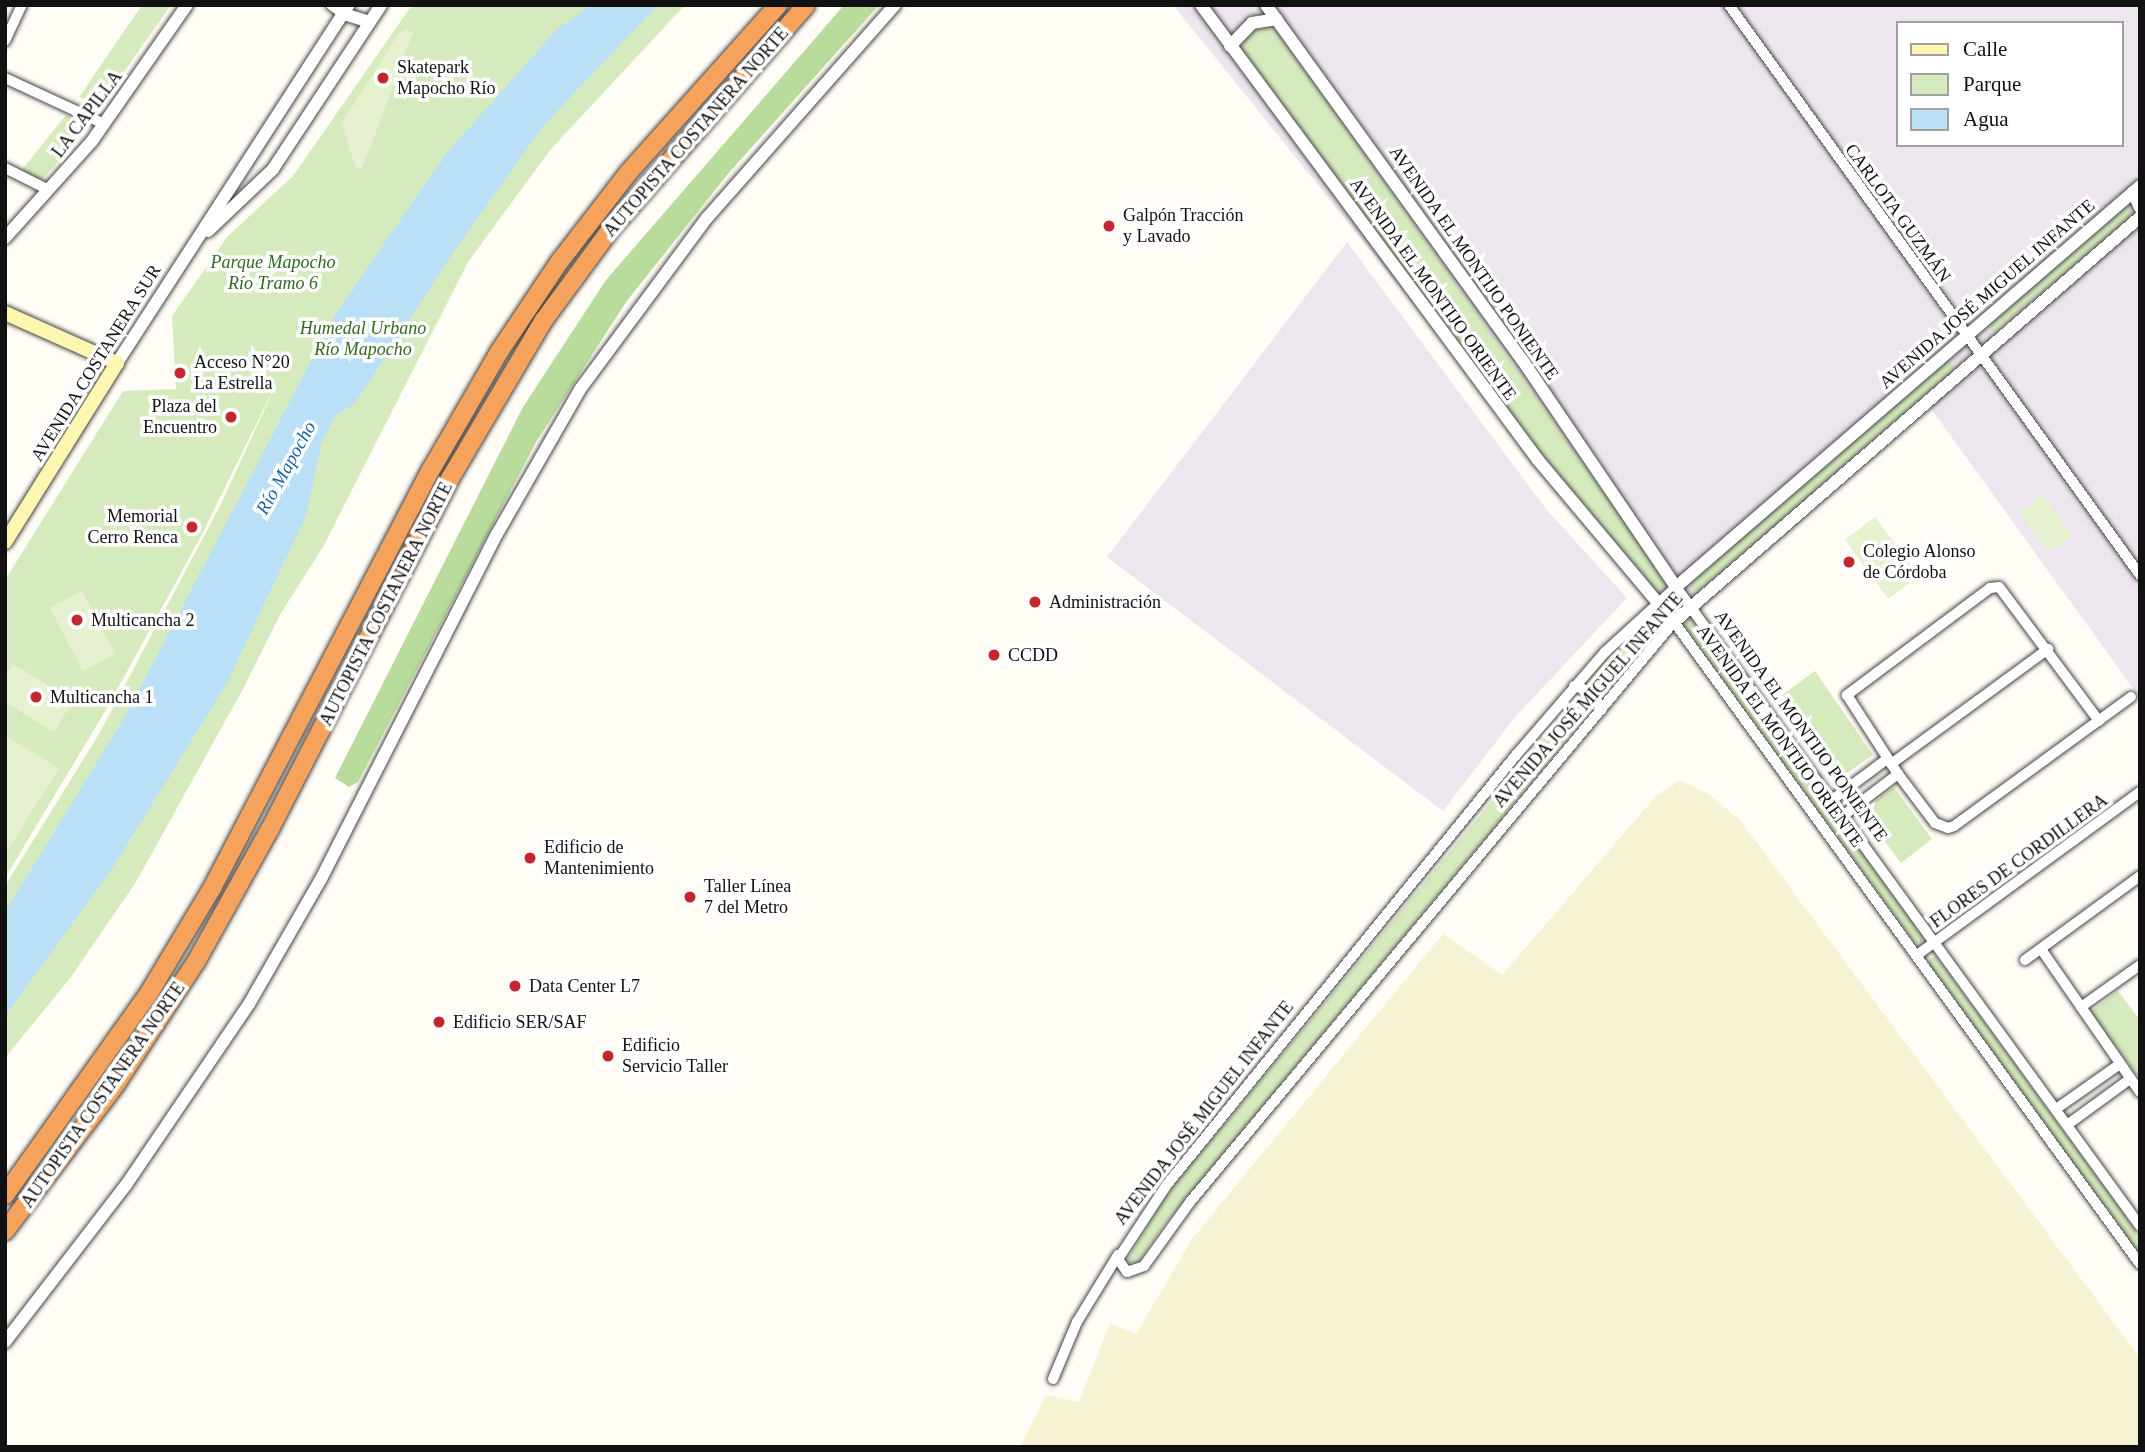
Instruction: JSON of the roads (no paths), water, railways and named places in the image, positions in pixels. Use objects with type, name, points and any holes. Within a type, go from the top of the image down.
[{"type":"highway","name":"AUTOPISTA COSTANERA NORTE","points":[[5,1195],[149,993],[211,890],[432,468],[506,341],[560,261],[628,173],[778,5]]},
{"type":"highway","name":"AUTOPISTA COSTANERA NORTE","points":[[5,1231],[116,1084],[197,960],[270,829],[451,477],[544,320],[610,230],[806,5]]},
{"type":"main road","points":[[5,313],[117,363]]},
{"type":"main road","name":"AVENIDA COSTANERA SUR","points":[[5,542],[117,363]]},
{"type":"street","points":[[5,41],[22,5]]},
{"type":"street","name":"LA CAPILLA","points":[[5,238],[104,124],[187,5]]},
{"type":"street","points":[[331,5],[370,22]]},
{"type":"street","name":"AVENIDA COSTANERA SUR","points":[[197,240],[273,169],[381,5]]},
{"type":"street","points":[[5,1342],[127,1185],[248,1004],[321,879],[497,534],[581,388],[707,218],[895,5]]},
{"type":"street","name":"AVENIDA EL MONTIJO ORIENTE","points":[[1201,5],[1538,460],[1659,601],[2140,1264]]},
{"type":"street","name":"AVENIDA EL MONTIJO PONIENTE","points":[[1266,5],[1523,361],[1676,587],[2140,1226]]},
{"type":"street","name":"CARLOTA GUZMÁN","points":[[1729,5],[2140,575]]},
{"type":"street","name":"AVENIDA COSTANERA SUR","points":[[117,363],[346,10]]},
{"type":"street","points":[[1230,46],[1252,23],[1277,19]]},
{"type":"street","points":[[5,78],[104,124]]},
{"type":"street","points":[[5,168],[49,190]]},
{"type":"street","points":[[2136,189],[2140,208]]},
{"type":"street","name":"AVENIDA JOSÉ MIGUEL INFANTE","points":[[2136,189],[1659,601],[1574,686],[1166,1186],[1118,1255],[1124,1271],[1134,1272],[1144,1266],[1190,1202],[1674,622],[2140,217]]},
{"type":"street","points":[[2099,721],[2006,590],[1990,588],[1847,695],[1892,766],[1935,823],[1951,828],[2099,721],[2131,697]]},
{"type":"street","points":[[1832,800],[1892,766],[2048,649]]},
{"type":"street","points":[[1574,686],[1593,692],[1601,710]]},
{"type":"street","points":[[1844,815],[1892,766]]},
{"type":"street","name":"FLORES DE CORDILLERA","points":[[1917,955],[2140,792]]},
{"type":"street","points":[[2025,960],[2140,876]]},
{"type":"street","points":[[2041,949],[2140,1091]]},
{"type":"street","points":[[2081,1007],[2140,965]]},
{"type":"street","points":[[2056,1109],[2120,1064]]},
{"type":"street","points":[[2067,1125],[2130,1079]]},
{"type":"street","points":[[1053,1379],[1077,1322],[1118,1255]]},
{"type":"water","name":"Río Mapocho","points":[[592,5],[658,5],[543,126],[455,250],[354,404],[336,415],[322,441],[306,516],[227,683],[112,869],[5,1016],[5,912],[126,715],[335,315],[445,155],[558,28]]},
{"type":"place","name":"Skatepark Mapocho Río","points":[[383,78]]},
{"type":"place","name":"Galpón Tracción y Lavado","points":[[1109,226]]},
{"type":"place","name":"Acceso N°20 La Estrella","points":[[180,373]]},
{"type":"place","name":"Plaza del Encuentro","points":[[231,417]]},
{"type":"place","name":"Memorial Cerro Renca","points":[[192,527]]},
{"type":"place","name":"Colegio Alonso de Córdoba","points":[[1849,562]]},
{"type":"place","name":"Administración","points":[[1035,602]]},
{"type":"place","name":"Multicancha 2","points":[[77,620]]},
{"type":"place","name":"CCDD","points":[[994,655]]},
{"type":"place","name":"Multicancha 1","points":[[36,697]]},
{"type":"place","name":"Edificio de Mantenimiento","points":[[530,858]]},
{"type":"place","name":"Taller Línea 7 del Metro","points":[[690,897]]},
{"type":"place","name":"Data Center L7","points":[[515,986]]},
{"type":"place","name":"Edificio SER/SAF","points":[[439,1022]]},
{"type":"place","name":"Edificio Servicio Taller","points":[[608,1056]]},
{"type":"park label","name":"Parque Mapocho Río Tramo 6","points":[[273,273]]},
{"type":"park label","name":"Humedal Urbano Río Mapocho","points":[[363,339]]}]
